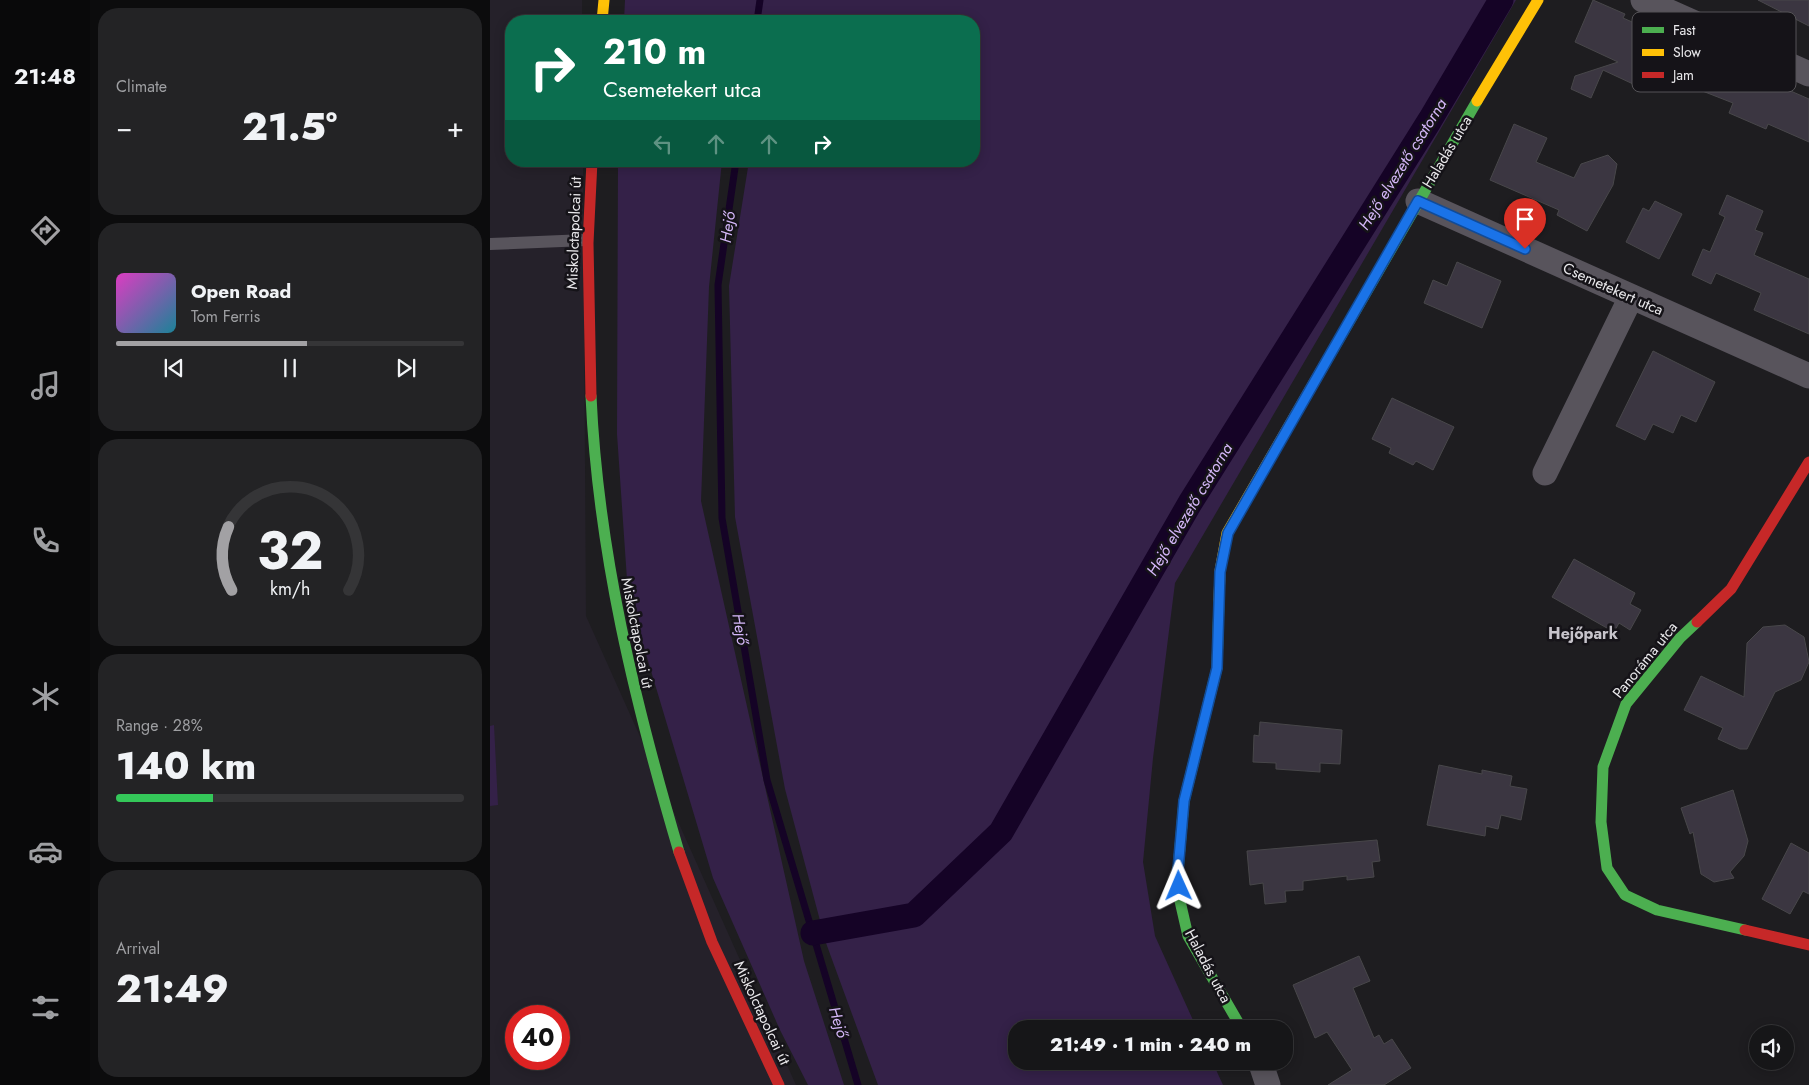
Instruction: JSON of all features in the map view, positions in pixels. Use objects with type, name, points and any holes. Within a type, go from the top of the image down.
[{"type":"street","points":[[603,15],[604,0]]},
{"type":"street","name":"Haladás utca","points":[[1237,1020],[1188,936],[1180,901],[1178,870],[1184,801],[1217,668],[1220,572],[1228,533],[1418,201],[1538,0]]},
{"type":"street","points":[[1643,0],[1670,12]]},
{"type":"street","points":[[1796,68],[1809,74]]},
{"type":"street","name":"Miskolctapolcai út","points":[[592,167],[586,240],[587,341],[598,481],[613,602],[644,740],[691,892],[746,1017],[779,1085]]},
{"type":"street","name":"Csemetekert utca","points":[[1418,201],[1809,376]]},
{"type":"street","points":[[1545,473],[1631,296]]},
{"type":"street","name":"Panoráma utca","points":[[1809,462],[1732,590],[1680,638],[1626,704],[1603,767],[1601,822],[1607,868],[1625,895],[1657,910],[1809,945]]},
{"type":"street","points":[[1263,1070],[1268,1085]]},
{"type":"lane","points":[[490,244],[586,240]]},
{"type":"shaded area","points":[[490,0],[582,0],[582,15],[505,15],[505,167],[583,167],[586,616],[796,1085],[490,1085]]},
{"type":"shaded area","points":[[625,0],[1516,0],[1175,583],[1153,758],[1143,862],[1155,936],[1193,1020],[1008,1020],[1008,1070],[1216,1070],[1223,1085],[878,1085],[826,943],[785,789],[735,517],[729,286],[748,167],[980,167],[980,15],[624,15]]},
{"type":"shaded area","points":[[618,167],[721,167],[709,287],[701,501],[804,961],[844,1085],[808,1085],[780,1030],[713,878],[628,594],[617,434]]},
{"type":"shaded area","points":[[494,725],[498,805],[490,806],[490,726]]},
{"type":"building","points":[[1593,0],[1625,14],[1623,18],[1632,22],[1632,83],[1603,70],[1591,98],[1571,89],[1575,76],[1618,62],[1575,42]]},
{"type":"building","points":[[1758,0],[1809,0],[1809,26],[1796,19],[1796,12],[1782,12]]},
{"type":"building","points":[[1705,92],[1793,92],[1809,99],[1809,142],[1768,124],[1766,129],[1729,113],[1733,103]]},
{"type":"building","points":[[1514,124],[1547,138],[1536,162],[1574,178],[1581,164],[1608,155],[1617,164],[1613,185],[1587,231],[1557,215],[1559,210],[1490,180]]},
{"type":"building","points":[[1727,195],[1763,211],[1755,230],[1763,233],[1754,255],[1809,279],[1809,334],[1754,310],[1761,293],[1716,273],[1711,284],[1692,275],[1703,249],[1710,252],[1725,217],[1719,214]]},
{"type":"building","points":[[1655,201],[1682,214],[1659,259],[1626,242],[1643,208],[1649,211]]},
{"type":"building","points":[[1457,262],[1501,281],[1482,328],[1424,303],[1433,280],[1447,286]]},
{"type":"building","points":[[1653,351],[1715,382],[1696,422],[1681,415],[1673,433],[1653,424],[1645,440],[1616,426]]},
{"type":"building","points":[[1392,398],[1454,427],[1433,470],[1416,461],[1413,465],[1389,453],[1391,448],[1372,439]]},
{"type":"building","points":[[1574,559],[1635,593],[1630,604],[1641,610],[1630,630],[1619,623],[1614,632],[1552,597]]},
{"type":"building","points":[[1785,625],[1804,637],[1809,662],[1801,680],[1775,692],[1747,749],[1740,749],[1718,739],[1723,728],[1684,710],[1701,676],[1744,697],[1747,643],[1763,627]]},
{"type":"building","points":[[1260,722],[1342,730],[1340,764],[1320,763],[1320,772],[1276,769],[1276,763],[1253,762],[1254,735],[1259,736]]},
{"type":"building","points":[[1439,765],[1482,774],[1482,770],[1512,776],[1510,786],[1527,789],[1521,820],[1501,815],[1498,829],[1486,826],[1485,836],[1427,825]]},
{"type":"building","points":[[1733,790],[1748,841],[1744,856],[1730,872],[1734,878],[1714,882],[1701,874],[1693,832],[1690,834],[1681,808]]},
{"type":"building","points":[[1377,840],[1380,861],[1372,862],[1374,877],[1347,880],[1347,876],[1303,881],[1303,890],[1285,891],[1286,902],[1265,904],[1263,883],[1250,885],[1247,851]]},
{"type":"building","points":[[1791,843],[1809,853],[1809,894],[1803,891],[1790,914],[1762,899]]},
{"type":"building","points":[[1359,956],[1370,981],[1353,988],[1374,1038],[1379,1035],[1384,1044],[1392,1039],[1411,1068],[1384,1085],[1328,1085],[1352,1070],[1327,1032],[1315,1038],[1293,985]]},
{"type":"waterway","name":"Hejő","points":[[758,15],[760,0]]},
{"type":"waterway","name":"Hejő elvezető csatorna","points":[[813,933],[914,915],[1001,832],[1190,503],[1430,120],[1501,0]]},
{"type":"waterway","name":"Hejő","points":[[735,167],[718,285],[722,518],[767,780],[858,1085]]},
{"type":"traffic: fast","points":[[1323,367],[1477,101]]},
{"type":"traffic: fast","points":[[591,396],[595,454],[610,570],[634,683],[679,852]]},
{"type":"traffic: fast","points":[[1219,600],[1217,668],[1184,801],[1178,870],[1180,901],[1188,936],[1237,1020]]},
{"type":"traffic: fast","points":[[1697,622],[1680,638],[1626,704],[1603,767],[1601,822],[1607,868],[1625,895],[1657,910],[1745,930]]},
{"type":"traffic: slow","points":[[603,15],[604,0]]},
{"type":"traffic: slow","points":[[1477,101],[1538,0]]},
{"type":"traffic: slow","points":[[1219,600],[1220,571],[1227,533],[1323,367]]},
{"type":"traffic: jam","points":[[591,396],[588,243],[592,167]]},
{"type":"traffic: jam","points":[[1697,622],[1731,589],[1809,462]]},
{"type":"traffic: jam","points":[[679,852],[712,942],[779,1085]]},
{"type":"traffic: jam","points":[[1745,930],[1809,945]]},
{"type":"district","name":"Hejőpark","points":[[1583,633]]},
{"type":"route","points":[[1179,886],[1178,870],[1184,801],[1202,722],[1217,668],[1220,572],[1228,533],[1418,201],[1525,249]]}]
